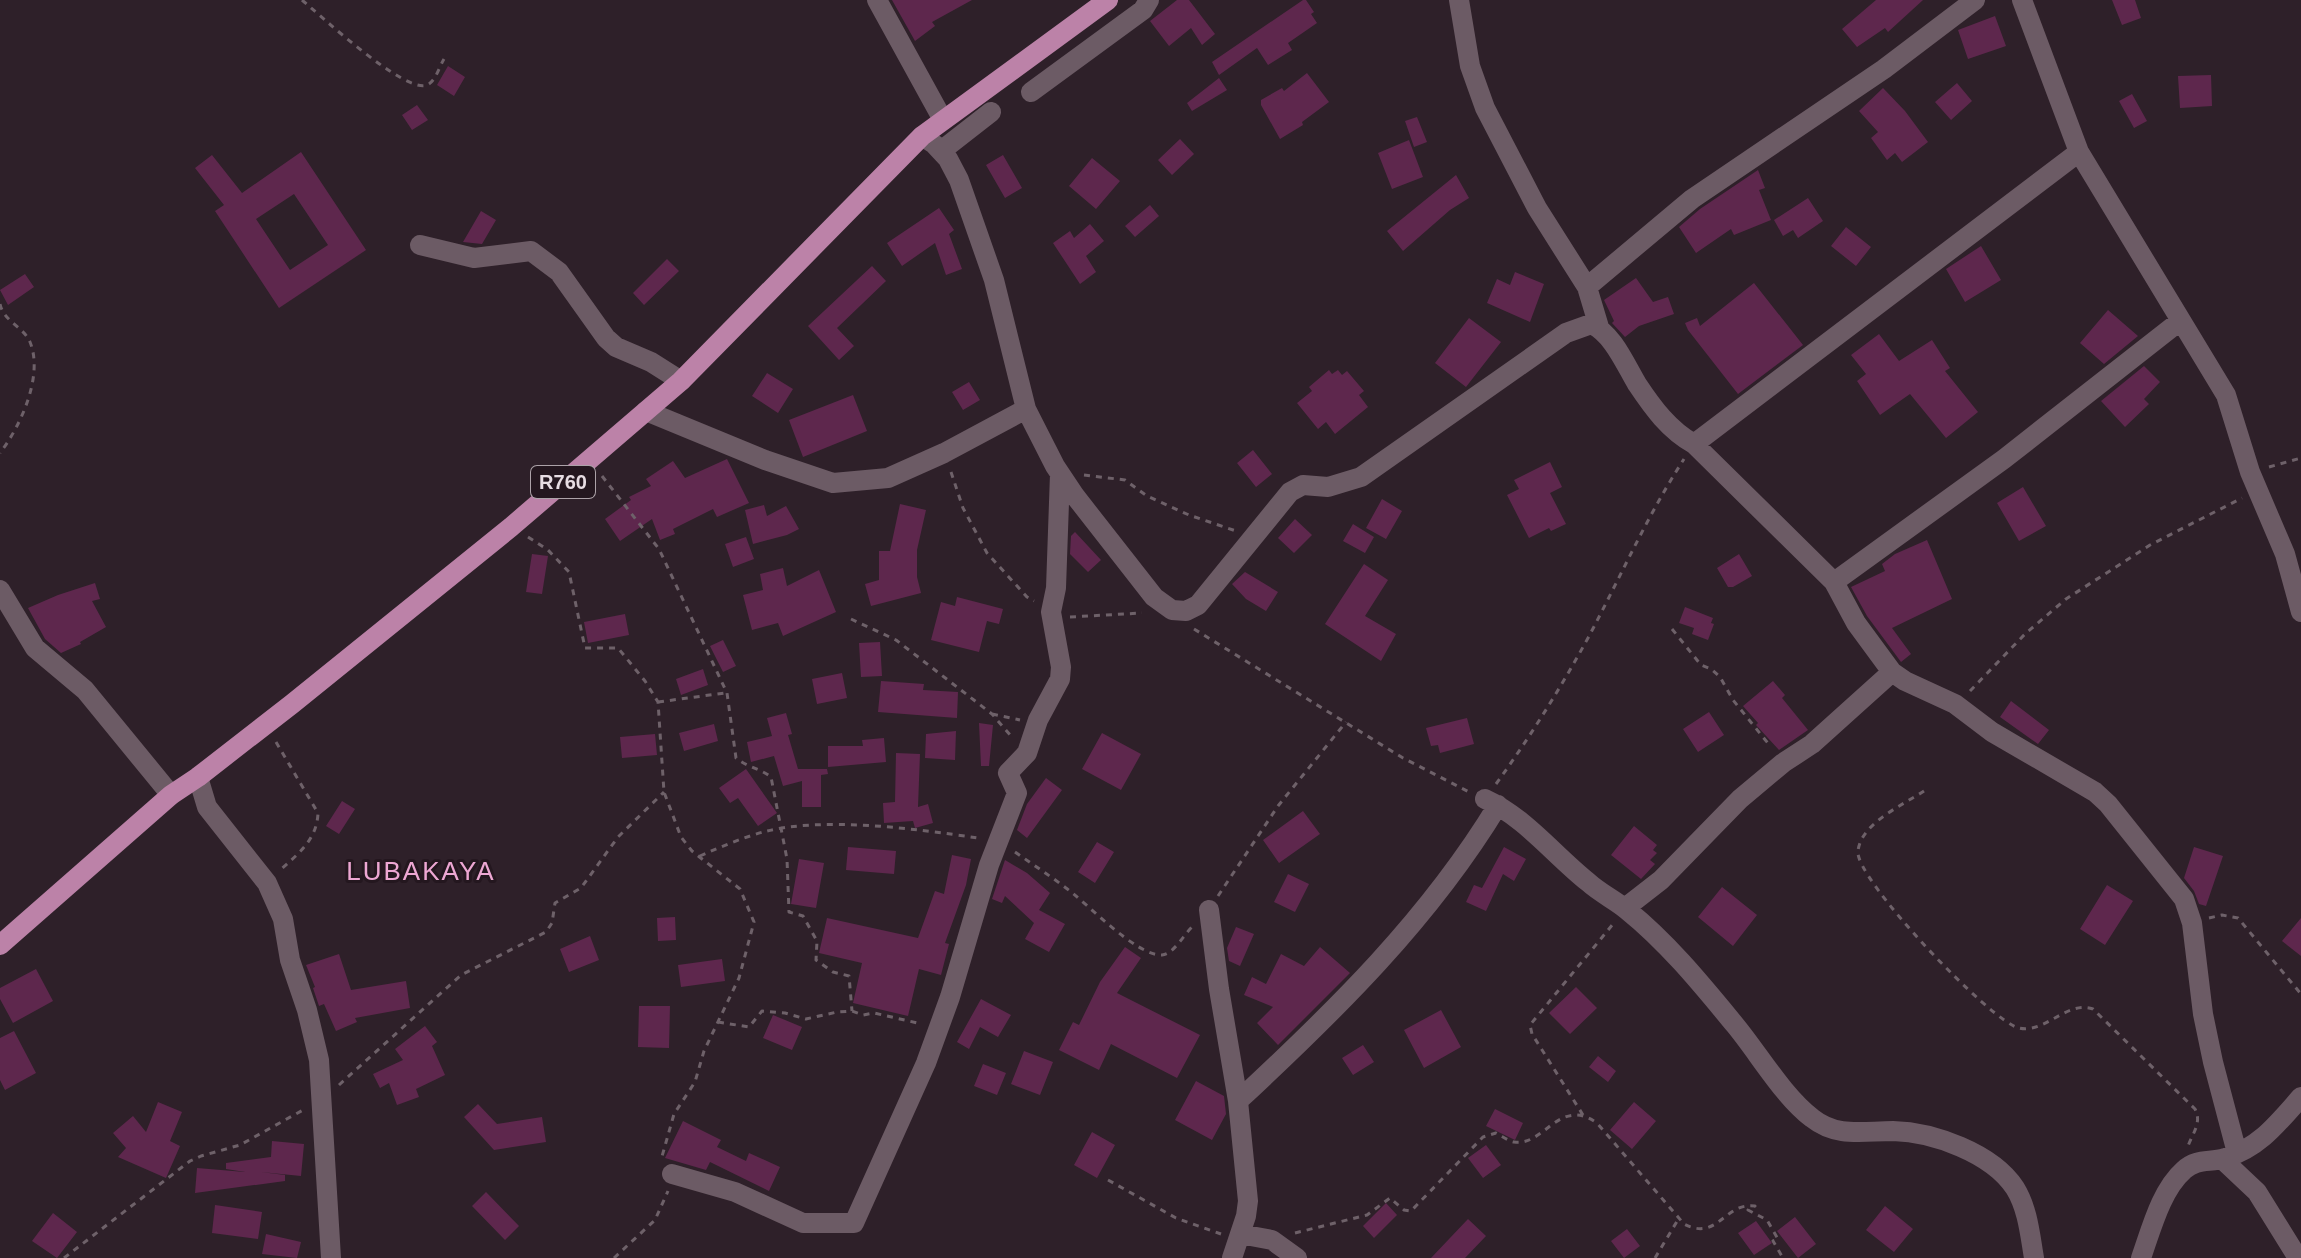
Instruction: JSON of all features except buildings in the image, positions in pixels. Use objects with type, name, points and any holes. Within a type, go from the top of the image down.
[{"type":"main road","name":"R760","points":[[0,945],[171,795],[198,777],[511,527],[681,381],[922,136],[1108,0]]},
{"type":"street","points":[[877,0],[943,120]]},
{"type":"street","points":[[1031,92],[1143,10],[1149,0]]},
{"type":"street","points":[[1459,0],[1470,66],[1485,108],[1537,208],[1587,287],[1599,327],[1671,430],[1694,444],[1834,582],[1856,623],[1892,672],[1955,704],[1992,732],[2081,783],[2108,804],[2184,899],[2192,923],[2203,1014],[2229,1156],[2257,1192],[2298,1258]]},
{"type":"street","points":[[1587,287],[1692,199],[1884,69],[1975,0]]},
{"type":"street","points":[[2022,0],[2079,152],[2226,395],[2254,481],[2285,554],[2301,612]]},
{"type":"street","points":[[941,151],[991,112]]},
{"type":"street","points":[[922,136],[941,151],[959,180],[994,280],[1026,409],[1060,474],[1154,597],[1172,610],[1186,611],[1198,605],[1290,492],[1303,485],[1328,487],[1361,477],[1534,353],[1581,326],[1591,324],[1599,327]]},
{"type":"street","points":[[1694,444],[2079,152]]},
{"type":"street","points":[[420,245],[474,258],[531,251],[559,272],[606,338],[616,347],[651,362],[681,381]]},
{"type":"street","points":[[1834,582],[2004,459],[2180,321]]},
{"type":"street","points":[[646,411],[765,460],[833,483],[888,478],[944,453],[1026,409]]},
{"type":"street","points":[[672,1174],[745,1196],[803,1223],[854,1223],[909,1104],[961,961],[989,865],[1017,793],[1008,773],[1027,753],[1038,720],[1060,679],[1061,667],[1051,612],[1056,588],[1060,474]]},
{"type":"street","points":[[0,590],[35,648],[85,690],[171,795]]},
{"type":"street","points":[[1625,908],[1661,880],[1740,799],[1783,763],[1812,744],[1892,672]]},
{"type":"street","points":[[198,777],[207,807],[267,883],[283,919],[290,960],[307,1010],[319,1060],[331,1258]]},
{"type":"street","points":[[1238,1101],[1312,1032],[1390,951],[1472,849],[1492,802],[1537,835],[1587,882],[1625,908],[1672,952],[1752,1046],[1784,1090],[1810,1117],[1841,1133],[1913,1132],[1932,1136],[1975,1155],[1997,1169],[2014,1187],[2023,1205],[2034,1258]]},
{"type":"street","points":[[1209,910],[1238,1101],[1248,1201],[1235,1249],[1272,1240],[1297,1258]]},
{"type":"street","points":[[2141,1258],[2168,1190],[2185,1169],[2204,1160],[2229,1156],[2253,1147],[2301,1097]]},
{"type":"path","points":[[302,0],[374,59],[417,86],[425,86],[435,78],[444,59]]},
{"type":"path","points":[[0,304],[3,314],[29,340],[34,373],[22,418],[0,453]]},
{"type":"path","points":[[944,453],[963,508],[987,553],[1027,597],[1051,612],[1084,618],[1172,610],[1199,633],[1403,758],[1492,802],[1589,636],[1644,525],[1694,444]]},
{"type":"path","points":[[1955,704],[2025,634],[2066,599],[2254,481],[2301,458]]},
{"type":"path","points":[[590,460],[659,549],[727,693],[736,758],[771,777],[783,829],[789,912],[803,916],[817,941],[816,960],[833,972],[849,976],[852,1011]]},
{"type":"path","points":[[1060,474],[1125,480],[1147,496],[1252,538]]},
{"type":"path","points":[[511,527],[548,550],[569,572],[585,648],[618,648],[658,702],[664,792],[681,837],[740,889],[754,922],[739,978],[704,1051],[695,1082],[674,1114],[661,1160],[672,1174],[673,1181],[655,1220],[614,1258]]},
{"type":"path","points":[[851,619],[896,640],[992,714],[1027,753]]},
{"type":"path","points":[[1672,629],[1701,665],[1720,677],[1733,700],[1783,763]]},
{"type":"path","points":[[658,702],[727,693]]},
{"type":"path","points":[[992,714],[1019,720],[1038,720]]},
{"type":"path","points":[[699,856],[764,832],[804,825],[941,833],[1000,842],[1067,889],[1135,944],[1151,953],[1164,955],[1209,910],[1278,806],[1346,722]]},
{"type":"path","points":[[267,883],[308,845],[318,825],[318,813],[281,755],[275,735]]},
{"type":"path","points":[[1924,791],[1865,833],[1857,855],[1860,865],[1886,901],[1939,961],[2004,1021],[2021,1029],[2029,1028],[2085,1006],[2108,1020],[2175,1087],[2198,1115],[2197,1127],[2185,1156],[2185,1169]]},
{"type":"path","points":[[64,1258],[190,1161],[240,1145],[322,1098],[406,1027],[461,975],[546,932],[552,923],[555,903],[581,888],[618,837],[664,792]]},
{"type":"path","points":[[1625,908],[1586,961],[1530,1025],[1532,1034],[1583,1115],[1597,1123],[1611,1138],[1679,1218],[1690,1227],[1704,1229],[1713,1227],[1740,1206],[1755,1206],[1748,1210],[1767,1220],[1778,1239],[1773,1241],[1783,1258]]},
{"type":"path","points":[[2192,923],[2222,915],[2238,918],[2301,994]]},
{"type":"path","points":[[718,1022],[749,1027],[762,1011],[806,1019],[852,1011],[939,1025]]},
{"type":"path","points":[[1272,1240],[1329,1222],[1367,1215],[1390,1198],[1404,1210],[1411,1211],[1483,1137],[1496,1133],[1510,1141],[1521,1142],[1568,1116],[1583,1115]]},
{"type":"path","points":[[1108,1180],[1176,1218],[1223,1235],[1235,1249]]},
{"type":"path","points":[[1655,1258],[1679,1218]]},
{"type":"district","name":"LUBAKAYA","points":[[421,871]]}]
